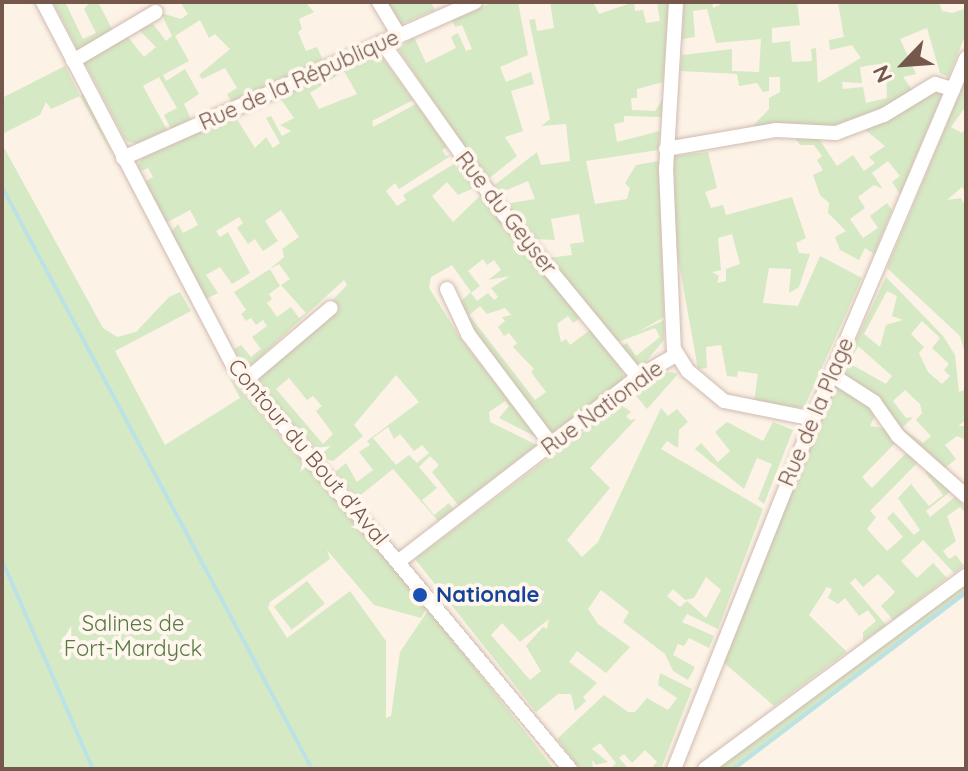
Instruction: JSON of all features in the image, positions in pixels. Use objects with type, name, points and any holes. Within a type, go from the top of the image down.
[{"type":"street","name":"Contour du Bout d'Aval","points":[[43,2],[216,335],[246,380],[570,769]]},
{"type":"street","points":[[379,2],[399,35]]},
{"type":"street","name":"Rue de la République","points":[[123,158],[475,2]]},
{"type":"street","name":"Rue Nationale","points":[[399,561],[638,377],[676,355],[667,251],[666,149],[676,2]]},
{"type":"street","points":[[73,61],[156,12]]},
{"type":"street","name":"Rue du Geyser","points":[[382,42],[504,214],[638,377]]},
{"type":"street","name":"Rue de la Plage","points":[[674,769],[813,419],[966,58]]},
{"type":"street","points":[[666,149],[776,130],[841,132],[884,115],[937,84],[953,89]]},
{"type":"street","points":[[447,289],[468,334],[551,444]]},
{"type":"street","points":[[246,380],[331,308]]},
{"type":"street","points":[[676,355],[706,388],[731,404],[813,419]]},
{"type":"street","points":[[832,375],[874,402],[898,436],[966,496]]},
{"type":"street","points":[[705,769],[966,576]]},
{"type":"green space","points":[[53,2],[65,2],[83,39],[96,33],[84,9],[90,2],[98,2],[113,31],[79,52]]},
{"type":"green space","points":[[180,2],[305,2],[314,12],[299,19],[302,29],[298,32],[306,51],[317,47],[323,60],[231,101],[227,94],[237,88],[225,68],[202,79],[199,75],[230,49],[215,34],[209,38],[200,20],[175,36],[189,61],[163,75],[166,81],[185,69],[199,94],[184,104],[191,119],[171,129],[164,115],[177,108],[159,77],[143,86],[167,130],[136,144],[126,141],[84,61],[127,36],[144,57],[156,47],[137,28],[153,24],[166,41],[172,36],[161,13],[181,19],[188,14]]},
{"type":"green space","points":[[384,2],[431,2],[435,10],[398,25]]},
{"type":"green space","points":[[493,2],[518,2],[528,55],[500,67],[506,82],[531,72],[534,84],[511,91],[523,131],[505,137],[517,156],[487,180],[398,49],[414,37],[426,63],[456,48],[451,37],[458,33],[466,51],[472,49],[462,25],[455,27],[452,20]]},
{"type":"green space","points":[[550,2],[593,2],[599,14],[634,2],[635,11],[643,10],[646,23],[660,21],[657,2],[669,2],[663,82],[637,89],[637,98],[631,98],[632,110],[655,111],[664,97],[661,117],[624,116],[624,122],[614,124],[617,142],[660,131],[658,150],[586,161],[595,204],[627,199],[630,188],[625,183],[636,165],[659,161],[664,317],[636,333],[664,320],[664,340],[643,365],[635,364],[621,346],[627,343],[636,356],[660,337],[655,328],[618,342],[548,258],[572,255],[570,244],[584,242],[579,214],[551,219],[555,240],[533,239],[505,204],[535,199],[528,181],[497,194],[492,187],[537,152],[541,165],[570,161],[566,124],[541,126],[550,119],[529,20],[535,19],[537,31],[554,28]]},
{"type":"green space","points":[[684,2],[712,2],[713,8],[726,2],[797,2],[800,25],[772,28],[772,43],[790,41],[792,62],[812,61],[811,49],[816,48],[818,83],[861,58],[852,45],[830,50],[829,40],[844,37],[838,3],[829,2],[939,2],[942,11],[952,13],[964,9],[966,2],[966,34],[948,77],[940,73],[927,28],[900,39],[916,74],[903,77],[913,91],[895,104],[838,126],[753,126],[769,109],[769,98],[780,92],[780,77],[769,77],[769,91],[763,92],[757,83],[739,86],[737,74],[680,71],[682,55],[732,49],[732,71],[759,72],[761,39],[716,43],[707,9],[693,11],[695,37],[682,39]],"holes":[[[886,63],[887,98],[866,103],[863,87],[843,89],[842,82],[862,83],[860,67]]]},
{"type":"green space","points":[[371,55],[382,57],[413,100],[372,121],[373,127],[416,104],[447,147],[442,150],[446,156],[452,155],[399,189],[395,183],[386,191],[397,206],[406,200],[403,195],[457,162],[476,187],[458,195],[447,182],[432,196],[453,222],[481,195],[580,318],[573,323],[568,316],[557,324],[561,342],[566,339],[570,345],[590,330],[623,371],[623,380],[551,434],[475,336],[460,302],[471,292],[452,265],[431,277],[429,288],[461,339],[538,438],[499,418],[509,406],[505,401],[489,412],[490,422],[537,445],[458,505],[432,472],[439,465],[430,456],[419,467],[437,488],[422,500],[434,515],[449,503],[453,509],[438,521],[393,469],[357,498],[335,472],[346,463],[357,482],[373,470],[359,452],[370,445],[367,441],[419,402],[396,375],[354,425],[363,436],[333,461],[325,459],[259,384],[259,376],[347,285],[344,280],[247,369],[234,349],[241,345],[251,357],[261,349],[252,337],[267,326],[263,320],[256,325],[251,318],[246,321],[241,314],[246,310],[234,292],[270,269],[284,257],[282,249],[299,237],[281,210],[265,221],[278,241],[263,251],[255,239],[248,244],[237,228],[243,223],[239,217],[216,231],[220,237],[228,232],[250,273],[232,284],[220,267],[206,275],[218,293],[206,299],[170,233],[178,224],[183,233],[198,225],[190,210],[166,223],[145,182],[153,177],[148,168],[141,171],[138,165],[142,158],[235,116],[255,148],[266,137],[273,148],[280,143],[266,118],[271,116],[282,136],[291,131],[280,125],[294,118],[280,98],[259,105]],"holes":[[[344,71],[357,94],[319,109],[310,93]],[[483,259],[487,265],[494,260],[501,270],[488,280],[510,276],[491,288],[498,297],[494,300],[488,293],[477,301],[471,293],[480,286],[468,271]],[[279,264],[290,279],[281,285],[306,313],[299,318],[291,307],[277,317],[267,303],[272,299],[269,294],[280,286],[270,269]],[[480,306],[487,314],[505,308],[511,315],[502,317],[505,321],[498,327],[504,336],[509,333],[517,343],[513,347],[534,369],[531,372],[546,392],[535,400],[469,315]],[[289,378],[307,400],[313,396],[322,406],[316,411],[333,434],[323,444],[276,389]],[[388,427],[394,439],[400,434],[414,451],[422,445],[429,453],[417,463],[409,455],[396,465],[373,438]]]},
{"type":"green space","points":[[65,66],[80,96],[51,109],[46,102],[40,115],[2,134],[2,98]]},
{"type":"green space","points":[[966,78],[966,106],[951,127],[962,133],[966,128],[966,194],[962,187],[947,200],[961,198],[966,207],[966,356],[960,336],[887,268]]},
{"type":"green space","points":[[935,89],[943,92],[900,194],[892,182],[900,176],[888,161],[872,173],[883,189],[874,185],[858,197],[865,208],[850,219],[863,238],[878,228],[870,216],[887,203],[892,210],[874,254],[865,248],[859,260],[840,250],[835,237],[846,231],[828,213],[829,203],[820,195],[813,175],[823,170],[817,160],[822,156],[814,145],[800,145],[794,136],[819,139],[837,166],[853,155],[864,171],[875,163],[869,157],[885,146],[864,129]]},
{"type":"green space","points":[[84,94],[112,154],[80,96]]},
{"type":"green space","name":"Salines de Fort-Mardyck","points":[[2,144],[103,328],[117,337],[136,332],[169,297],[180,292],[191,311],[115,351],[165,445],[240,398],[229,377],[427,607],[421,618],[374,605],[327,550],[330,559],[270,602],[268,608],[287,638],[350,591],[386,641],[386,718],[391,716],[400,652],[429,609],[554,769],[2,769]]},
{"type":"green space","points":[[708,152],[717,188],[705,192],[711,208],[723,205],[726,215],[792,197],[806,238],[796,243],[799,253],[810,254],[799,287],[789,293],[791,269],[769,268],[763,303],[798,306],[820,256],[862,278],[804,408],[754,402],[758,374],[738,371],[737,377],[727,376],[721,345],[706,347],[707,368],[698,369],[675,241],[674,156]],"holes":[[[732,234],[740,264],[726,269],[726,281],[717,283],[719,276],[712,272],[721,270],[718,238]]]},
{"type":"green space","points":[[886,277],[943,336],[955,355],[959,392],[966,389],[966,420],[958,426],[966,426],[966,440],[957,436],[945,445],[956,459],[945,468],[899,427],[882,403],[841,372]],"holes":[[[887,291],[897,296],[892,316],[903,320],[886,325],[880,347],[864,334]],[[922,321],[940,338],[932,348],[949,364],[944,370],[950,376],[942,384],[928,372],[919,353],[924,347],[911,334]],[[858,346],[892,376],[886,384],[849,363]],[[905,390],[920,404],[922,413],[916,420],[931,436],[923,443],[902,428],[913,417],[906,418],[893,401]]]},
{"type":"green space","points":[[678,374],[647,409],[633,392],[656,375]]},
{"type":"green space","points":[[837,383],[877,411],[870,426],[883,428],[896,442],[862,477],[872,488],[907,452],[920,460],[870,511],[876,517],[867,529],[887,551],[903,537],[887,518],[893,512],[914,535],[920,530],[898,498],[911,484],[929,506],[943,495],[925,472],[929,469],[951,491],[926,511],[930,517],[955,497],[966,508],[966,513],[960,507],[947,516],[956,541],[943,551],[949,559],[956,555],[964,566],[954,573],[923,540],[901,561],[917,578],[933,563],[947,578],[893,620],[881,606],[895,592],[878,574],[863,587],[855,578],[850,583],[886,625],[863,641],[863,632],[876,621],[868,610],[859,616],[845,598],[838,604],[828,598],[832,589],[827,587],[809,615],[847,652],[774,706],[722,661]]},
{"type":"green space","points":[[620,404],[631,412],[626,416],[630,420],[636,419],[590,468],[610,488],[567,540],[582,557],[598,542],[661,408],[668,416],[677,409],[688,422],[679,430],[678,448],[667,441],[661,449],[763,509],[718,629],[687,614],[682,622],[714,636],[709,648],[689,638],[684,646],[678,644],[673,655],[695,667],[688,680],[673,671],[665,654],[623,622],[629,612],[601,590],[588,609],[598,624],[630,647],[606,673],[577,651],[569,662],[597,683],[583,697],[586,701],[575,711],[571,694],[558,694],[536,712],[415,559]],"holes":[[[706,577],[721,590],[706,618],[687,601],[680,607],[667,596],[673,589],[685,600],[694,598]],[[549,619],[547,629],[543,627],[526,646],[541,671],[530,680],[491,635],[502,623],[520,642]]]},
{"type":"green space","points":[[727,422],[763,441],[773,422],[793,430],[764,504],[758,499],[772,464],[757,458],[744,489],[695,449],[701,443],[718,462],[730,451],[715,432]]},
{"type":"green space","points":[[307,581],[325,604],[292,630],[274,607]]},
{"type":"green space","points":[[966,582],[966,595],[737,769],[717,769]]},
{"type":"green space","points":[[660,673],[692,689],[661,769],[650,769],[657,762],[645,750],[632,763],[624,754],[619,758],[629,769],[610,769],[616,763],[600,743],[592,749],[608,762],[596,765],[592,760],[593,769],[580,769],[557,739],[604,695],[628,712],[635,712],[647,698],[668,710],[677,698],[658,685]]},
{"type":"waterway","points":[[2,187],[312,769]]},
{"type":"waterway","points":[[2,560],[93,769]]},
{"type":"waterway","points":[[733,769],[966,592]]},
{"type":"place","name":"Nationale","points":[[420,595]]}]
